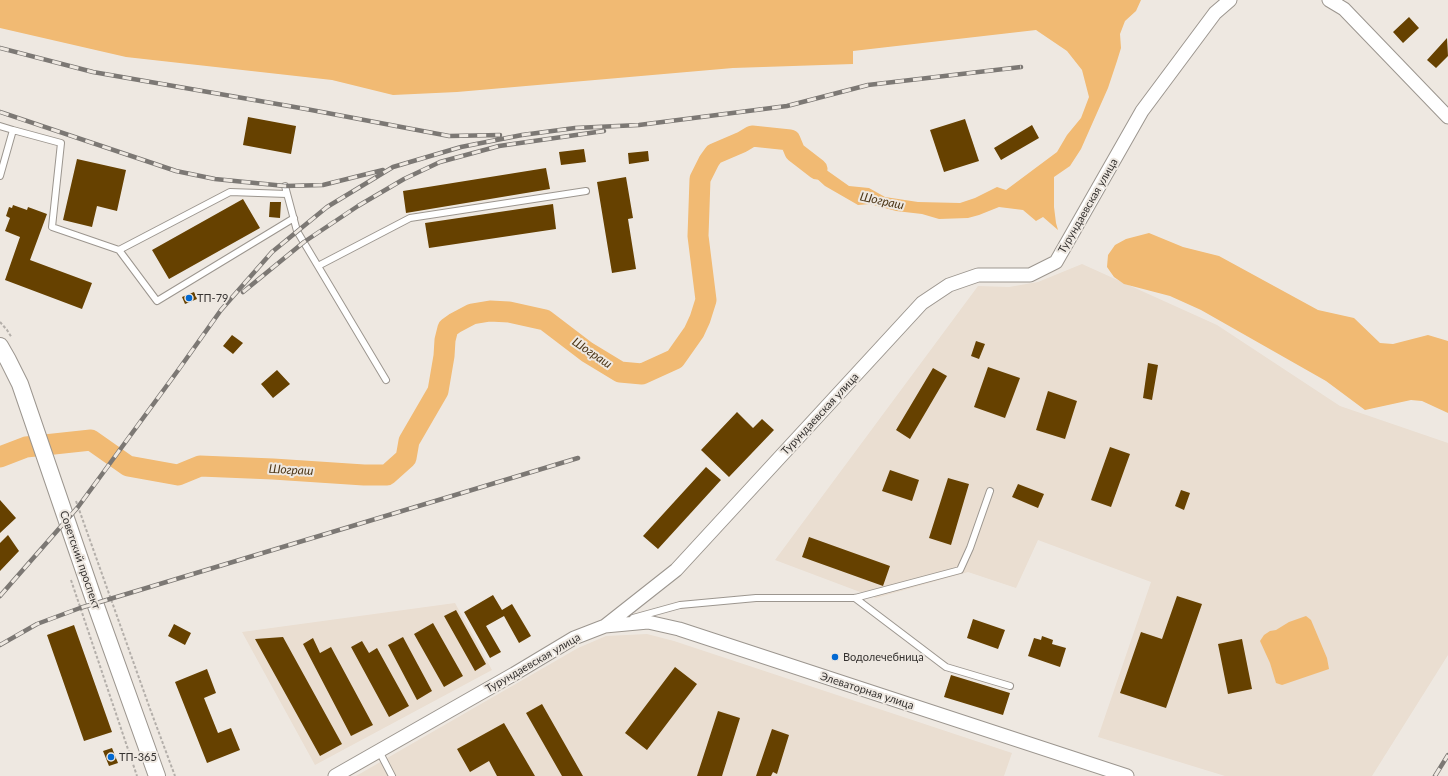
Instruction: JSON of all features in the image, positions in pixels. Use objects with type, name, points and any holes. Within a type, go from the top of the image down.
[{"type":"street","name":"Турундаевская улица","points":[[335,776],[574,638],[604,626],[676,570],[922,303],[949,285],[978,275],[1030,275],[1056,262],[1142,111],[1216,13],[1230,0]]},
{"type":"street","points":[[1328,0],[1344,4],[1448,117]]},
{"type":"street","name":"Советский проспект","points":[[0,346],[20,384],[95,603],[157,776]]},
{"type":"street","name":"Элеваторная улица","points":[[604,626],[648,622],[679,629],[1127,776]]},
{"type":"lane","points":[[0,126],[61,143],[52,227],[119,250],[157,301],[294,218]]},
{"type":"lane","points":[[0,176],[13,130]]},
{"type":"lane","points":[[285,186],[297,231],[386,380]]},
{"type":"lane","points":[[318,266],[410,218],[586,191]]},
{"type":"lane","points":[[119,250],[230,192],[287,194]]},
{"type":"lane","points":[[604,626],[680,605],[756,598],[855,598],[960,570],[970,548],[990,491]]},
{"type":"lane","points":[[855,598],[946,666],[1010,686]]},
{"type":"lane","points":[[379,751],[392,776]]},
{"type":"path","points":[[76,501],[148,706],[175,776]]},
{"type":"path","points":[[70,577],[137,776]]},
{"type":"shaded area","points":[[1082,264],[1217,325],[1340,406],[1448,443],[1448,655],[1372,776],[1225,776],[1098,737],[1151,582],[1038,540],[1016,588],[968,572],[876,598],[775,560],[978,286],[1009,287],[1038,282]]},
{"type":"shaded area","points":[[455,603],[492,670],[315,765],[242,632]]},
{"type":"shaded area","points":[[647,634],[674,641],[1012,753],[1004,776],[356,776],[578,648],[606,636]]},
{"type":"water","points":[[0,0],[1141,0],[1136,11],[1125,21],[1120,34],[1121,48],[1108,88],[1081,149],[1070,166],[1054,177],[1054,207],[1058,230],[1043,217],[1036,221],[1023,210],[999,207],[968,218],[939,219],[922,214],[896,211],[870,204],[858,205],[825,186],[804,167],[795,152],[808,157],[849,186],[869,188],[885,197],[918,202],[960,203],[975,198],[997,187],[1006,190],[1057,152],[1067,135],[1081,118],[1089,97],[1082,70],[1067,51],[1036,30],[853,51],[853,64],[733,68],[457,92],[393,95],[332,80],[126,57],[0,28]]},
{"type":"water","points":[[1149,233],[1183,247],[1219,256],[1318,310],[1354,318],[1380,343],[1393,344],[1428,335],[1448,341],[1448,413],[1422,401],[1411,400],[1365,410],[1326,381],[1201,310],[1170,296],[1124,284],[1114,277],[1107,267],[1108,255],[1115,245],[1126,239]]},
{"type":"water","points":[[1306,616],[1311,620],[1327,658],[1329,669],[1282,685],[1276,683],[1270,663],[1260,641],[1264,635],[1270,631],[1276,630],[1289,622]]},
{"type":"building","points":[[1409,17],[1419,28],[1403,43],[1393,32]]},
{"type":"building","points":[[1447,38],[1448,56],[1436,68],[1427,60]]},
{"type":"building","points":[[248,117],[296,126],[291,154],[243,145]]},
{"type":"building","points":[[965,119],[979,161],[944,172],[930,130]]},
{"type":"building","points":[[1032,125],[1039,138],[1001,160],[994,148]]},
{"type":"building","points":[[584,149],[586,162],[561,165],[559,152]]},
{"type":"building","points":[[648,151],[649,161],[629,164],[628,153]]},
{"type":"building","points":[[77,159],[126,170],[117,211],[97,206],[92,227],[63,220]]},
{"type":"building","points":[[546,168],[550,189],[406,213],[403,191]]},
{"type":"building","points":[[626,177],[633,218],[628,219],[636,269],[612,273],[597,182]]},
{"type":"building","points":[[243,199],[260,228],[169,279],[152,250]]},
{"type":"building","points":[[270,202],[281,202],[280,218],[269,217]]},
{"type":"building","points":[[553,204],[556,229],[429,248],[425,223]]},
{"type":"building","points":[[13,205],[27,210],[28,207],[47,214],[30,260],[92,283],[82,309],[5,280],[20,237],[5,231],[10,218],[6,216],[9,207],[12,208]]},
{"type":"building","name":"ТП-79","points":[[194,292],[197,299],[185,304],[182,297]]},
{"type":"building","points":[[232,335],[243,343],[233,354],[223,346]]},
{"type":"building","points":[[976,341],[985,344],[979,359],[971,356]]},
{"type":"building","points":[[1148,363],[1158,365],[1152,400],[1143,398]]},
{"type":"building","points":[[988,367],[1020,378],[1005,418],[974,407]]},
{"type":"building","points":[[933,368],[947,376],[910,439],[896,430]]},
{"type":"building","points":[[277,370],[290,384],[273,398],[261,384]]},
{"type":"building","points":[[1048,391],[1077,401],[1065,439],[1036,430]]},
{"type":"building","points":[[737,412],[753,428],[762,419],[774,430],[729,477],[701,450]]},
{"type":"building","points":[[1110,447],[1130,454],[1111,507],[1091,500]]},
{"type":"building","points":[[706,467],[721,480],[658,549],[643,536]]},
{"type":"building","points":[[890,470],[919,480],[912,501],[882,491]]},
{"type":"building","points":[[948,478],[969,484],[951,545],[929,538]]},
{"type":"building","points":[[1018,484],[1044,494],[1038,508],[1012,497]]},
{"type":"building","points":[[1181,490],[1190,493],[1184,510],[1175,506]]},
{"type":"building","points":[[0,500],[16,518],[0,533]]},
{"type":"building","points":[[8,535],[19,551],[0,571],[0,543]]},
{"type":"building","points":[[809,537],[890,566],[883,586],[802,557]]},
{"type":"building","points":[[493,595],[502,610],[512,604],[531,636],[519,643],[504,616],[486,626],[501,652],[490,658],[464,612]]},
{"type":"building","points":[[1177,596],[1202,604],[1166,708],[1120,693],[1141,632],[1162,639]]},
{"type":"building","points":[[456,610],[486,664],[475,671],[444,616]]},
{"type":"building","points":[[973,619],[1005,630],[998,649],[967,638]]},
{"type":"building","points":[[433,623],[463,676],[444,687],[414,634]]},
{"type":"building","points":[[174,624],[191,633],[185,645],[168,636]]},
{"type":"building","points":[[74,625],[112,732],[84,741],[47,635]]},
{"type":"building","points":[[1042,636],[1053,640],[1052,644],[1066,648],[1060,667],[1028,656],[1034,638],[1041,640]]},
{"type":"building","points":[[283,637],[342,744],[320,756],[255,639]]},
{"type":"building","points":[[403,637],[432,691],[417,700],[388,645]]},
{"type":"building","points":[[313,638],[320,653],[331,647],[373,725],[351,736],[303,644]]},
{"type":"building","points":[[1242,639],[1252,689],[1228,694],[1218,644]]},
{"type":"building","points":[[362,641],[369,653],[377,648],[409,706],[389,717],[351,647]]},
{"type":"building","points":[[675,667],[697,684],[647,750],[625,733]]},
{"type":"building","points":[[207,669],[216,693],[204,698],[218,733],[231,728],[240,750],[207,763],[175,682]]},
{"type":"building","points":[[951,675],[1010,693],[1003,715],[944,697]]},
{"type":"building","points":[[542,704],[583,776],[562,776],[526,713]]},
{"type":"building","points":[[718,711],[740,718],[722,776],[697,776]]},
{"type":"building","points":[[504,723],[535,776],[497,776],[489,761],[470,772],[457,749]]},
{"type":"building","points":[[772,729],[789,735],[777,774],[773,772],[771,776],[756,776]]},
{"type":"building","name":"ТП-365","points":[[112,748],[118,763],[109,766],[103,751]]},
{"type":"waterway","name":"Шограш","points":[[0,457],[26,447],[91,440],[128,466],[178,475],[200,466],[387,475],[406,458],[409,441],[438,391],[445,340],[448,328],[455,323],[472,314],[490,311],[509,312],[545,320],[587,352],[620,372],[642,374],[675,359],[694,332],[700,319],[706,300],[698,236],[700,179],[714,154],[752,136],[790,140],[795,152],[817,169]]},
{"type":"railway","points":[[0,48],[93,72],[306,109],[449,136],[500,135]]},
{"type":"railway","points":[[0,596],[78,507],[221,310],[272,252],[327,207],[393,167],[461,147],[522,135],[575,128],[639,125],[787,106],[868,85],[1021,67]]},
{"type":"railway","points":[[0,112],[176,171],[215,179],[285,186],[323,185],[383,170]]},
{"type":"railway","points":[[243,292],[304,242],[358,206],[404,179],[440,162],[499,146],[604,131]]},
{"type":"railway","points":[[0,645],[37,624],[80,608],[578,458]]},
{"type":"railway","points":[[1435,776],[1448,755]]},
{"type":"place","name":"ТП-79","points":[[189,298]]},
{"type":"place","name":"Водолечебница","points":[[835,657]]},
{"type":"place","name":"ТП-365","points":[[111,757]]}]
